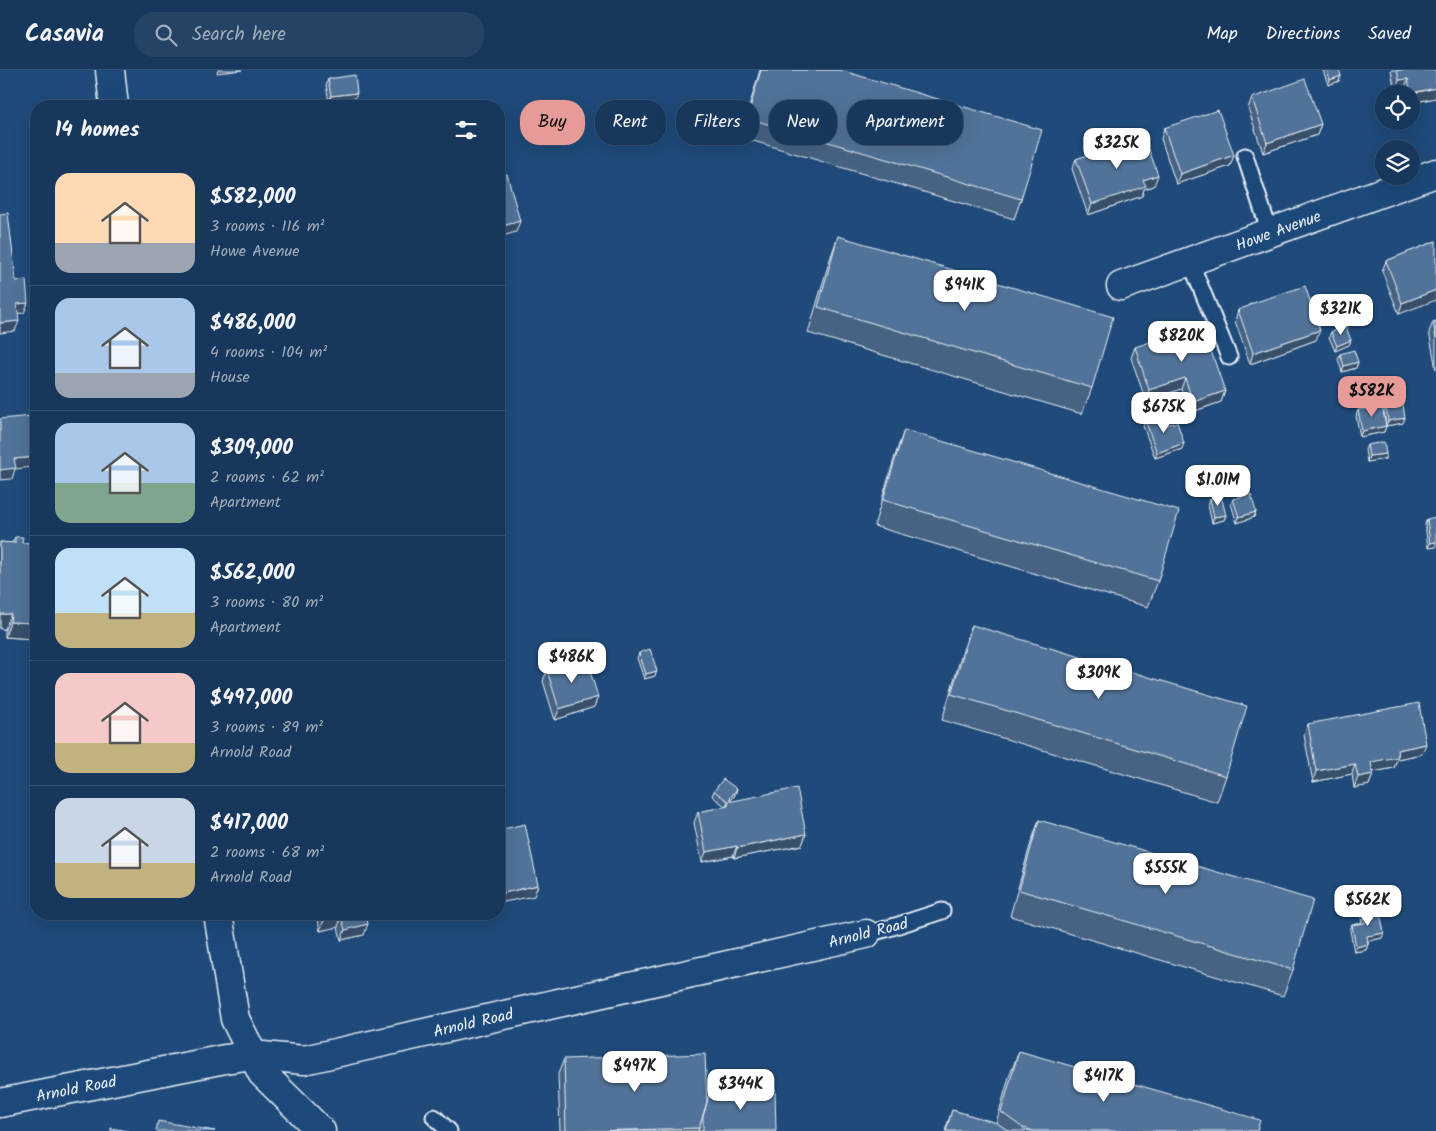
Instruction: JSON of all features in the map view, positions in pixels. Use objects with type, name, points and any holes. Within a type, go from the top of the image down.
[{"type":"street","points":[[110,70],[113,100]]},
{"type":"street","name":"Howe Avenue","points":[[1121,286],[1436,173]]},
{"type":"street","points":[[219,920],[235,1019],[262,1073],[321,1131]]},
{"type":"street","name":"Arnold Road","points":[[0,1103],[253,1055],[304,1060],[866,934]]},
{"type":"lane","points":[[1245,156],[1270,233]]},
{"type":"lane","points":[[1190,261],[1228,356]]},
{"type":"lane","name":"Arnold Road","points":[[866,934],[886,930],[942,911]]},
{"type":"lane","points":[[434,1117],[449,1131]]},
{"type":"building","points":[[761,70],[840,70],[941,100],[847,100],[847,145],[963,145],[963,107],[1042,130],[1021,199],[837,145],[837,100],[769,100],[769,125],[759,122],[759,100],[752,100]]},
{"type":"building","points":[[1327,70],[1339,70],[1341,76],[1330,80]]},
{"type":"building","points":[[1397,70],[1436,70],[1436,88],[1420,91],[1420,85],[1409,85],[1408,79],[1399,80]]},
{"type":"building","points":[[355,75],[357,93],[331,96],[328,79]]},
{"type":"building","points":[[1305,79],[1321,124],[1267,143],[1252,98]]},
{"type":"building","points":[[1218,110],[1234,155],[1180,174],[1164,128]]},
{"type":"building","points":[[1145,138],[1158,175],[1143,180],[1146,186],[1092,204],[1076,159],[1130,140],[1131,143]]},
{"type":"building","points":[[507,174],[520,221],[505,225],[505,175]]},
{"type":"building","points":[[8,213],[16,281],[26,280],[28,303],[17,304],[19,321],[0,323],[0,214]]},
{"type":"building","points":[[838,236],[1113,317],[1092,388],[818,307]]},
{"type":"building","points":[[1436,241],[1436,290],[1402,303],[1386,261]]},
{"type":"building","points":[[1305,286],[1320,330],[1253,353],[1238,310],[1250,304]]},
{"type":"building","points":[[1436,321],[1436,338],[1433,322]]},
{"type":"building","points":[[1202,325],[1225,391],[1193,402],[1185,378],[1149,390],[1135,347]]},
{"type":"building","points":[[1345,325],[1351,340],[1337,346],[1331,332]]},
{"type":"building","points":[[1354,350],[1358,362],[1344,366],[1340,354]]},
{"type":"building","points":[[1403,404],[1405,418],[1388,421],[1386,407]]},
{"type":"building","points":[[1382,406],[1386,426],[1362,431],[1358,410]]},
{"type":"building","points":[[1163,415],[1166,425],[1177,422],[1184,443],[1157,453],[1145,420]]},
{"type":"building","points":[[30,416],[30,458],[14,459],[16,468],[0,470],[0,419]]},
{"type":"building","points":[[904,430],[1179,511],[1158,581],[883,500]]},
{"type":"building","points":[[1384,442],[1386,454],[1369,456],[1367,445]]},
{"type":"building","points":[[1251,494],[1256,512],[1239,517],[1233,499]]},
{"type":"building","points":[[1221,496],[1226,515],[1214,517],[1210,499]]},
{"type":"building","points":[[1436,517],[1436,542],[1430,543],[1427,519]]},
{"type":"building","points":[[15,537],[23,537],[22,543],[30,543],[30,623],[10,622],[11,614],[0,614],[0,542],[15,543]]},
{"type":"building","points":[[972,625],[1247,706],[1226,776],[951,694]]},
{"type":"building","points":[[650,649],[657,671],[646,674],[639,653]]},
{"type":"building","points":[[586,658],[598,697],[559,709],[547,670]]},
{"type":"building","points":[[1419,703],[1426,744],[1397,750],[1398,757],[1371,762],[1373,774],[1358,777],[1355,764],[1316,771],[1308,724]]},
{"type":"building","points":[[723,779],[737,789],[728,801],[714,791]]},
{"type":"building","points":[[797,788],[806,834],[737,848],[737,846],[706,852],[698,812],[728,806],[728,802]]},
{"type":"building","points":[[1039,820],[1313,900],[1293,970],[1019,890]]},
{"type":"building","points":[[525,824],[538,885],[505,893],[505,829]]},
{"type":"building","points":[[1379,907],[1384,933],[1367,936],[1368,944],[1356,947],[1352,925],[1365,923],[1363,910]]},
{"type":"building","points":[[342,920],[367,920],[368,924],[345,930]]},
{"type":"building","points":[[1019,1051],[1260,1120],[1257,1131],[1034,1131],[1023,1128],[1001,1112]]},
{"type":"building","points":[[705,1054],[707,1102],[699,1128],[566,1131],[564,1059]]},
{"type":"building","points":[[775,1089],[776,1131],[703,1131],[703,1117],[710,1091]]},
{"type":"building","points":[[952,1110],[997,1123],[1009,1131],[946,1131]]},
{"type":"building","points":[[158,1121],[215,1131],[156,1131]]},
{"type":"building","points":[[111,1128],[128,1131],[111,1131]]}]
